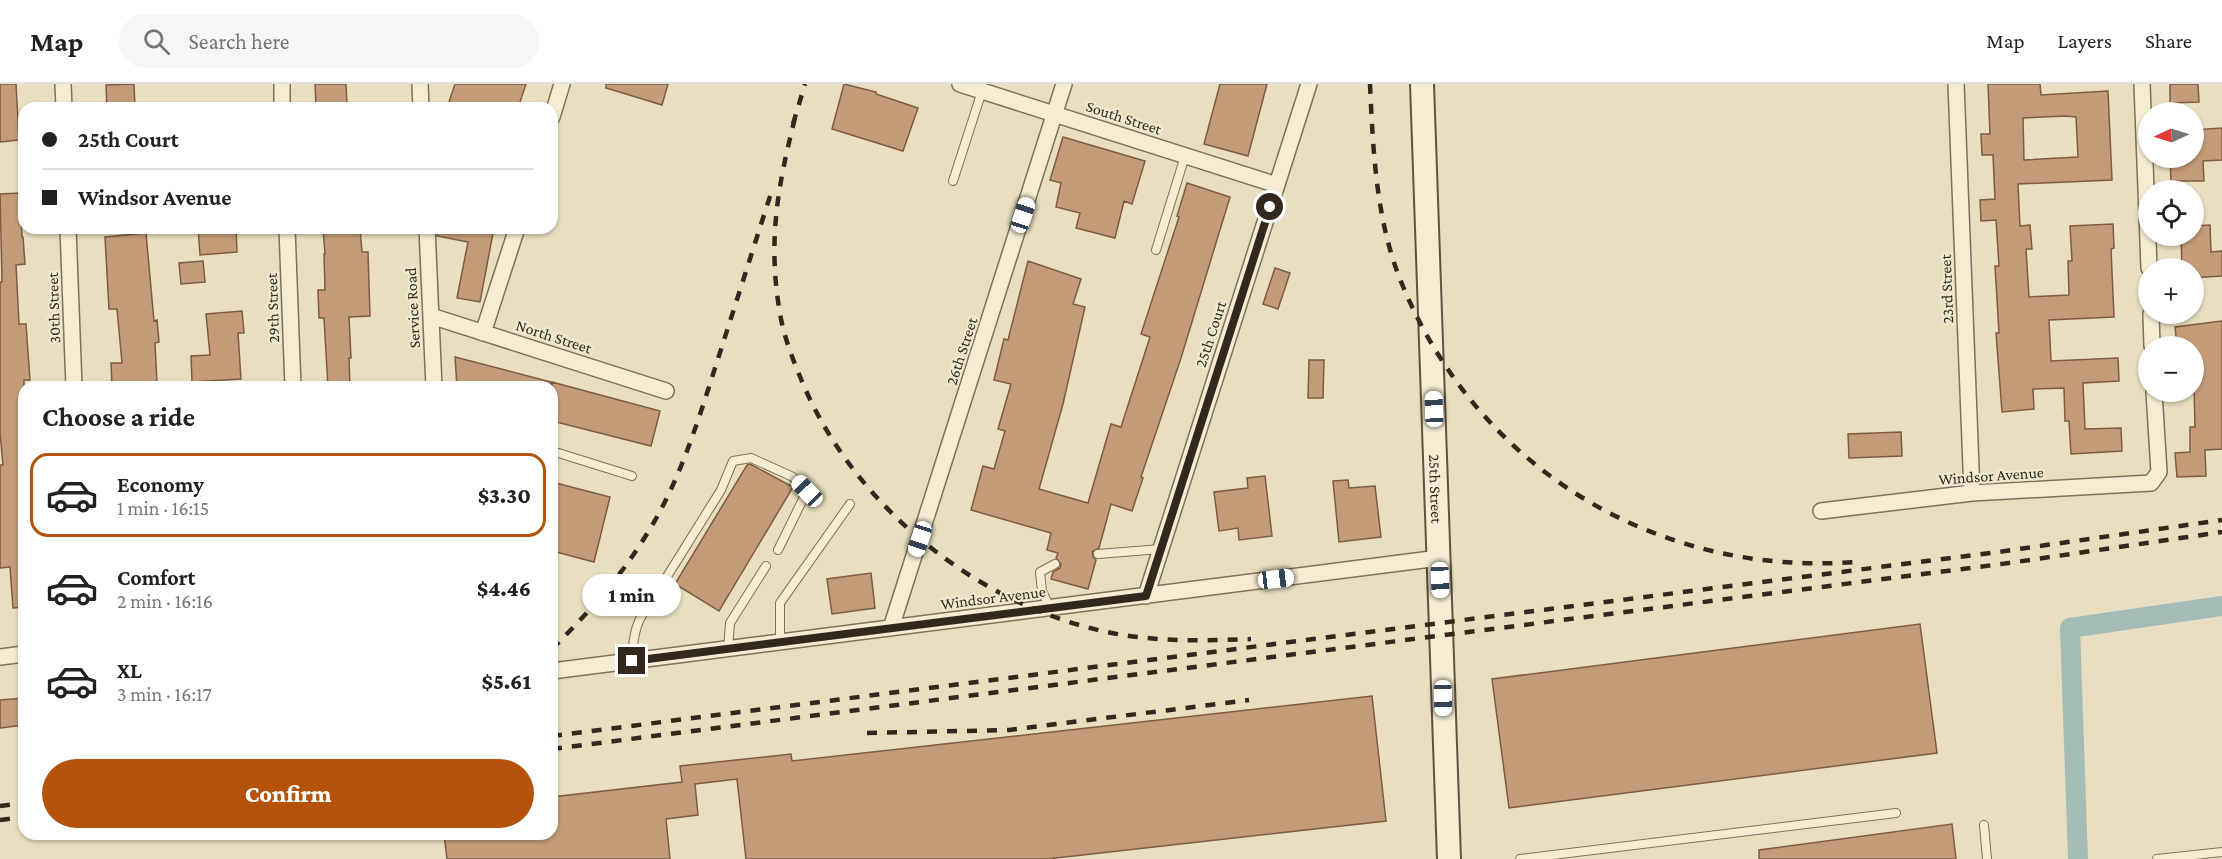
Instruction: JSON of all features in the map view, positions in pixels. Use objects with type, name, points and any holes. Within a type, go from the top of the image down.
[{"type":"main road","name":"25th Street","points":[[1422,84],[1449,859]]},
{"type":"street","points":[[63,84],[64,102]]},
{"type":"street","points":[[282,84],[282,102]]},
{"type":"street","points":[[420,84],[421,102]]},
{"type":"street","points":[[557,102],[562,84]]},
{"type":"street","name":"South Street","points":[[960,84],[983,88],[1055,114],[1277,185]]},
{"type":"street","name":"26th Street","points":[[891,628],[1064,84]]},
{"type":"street","name":"25th Court","points":[[1146,596],[1309,84]]},
{"type":"street","name":"23rd Street","points":[[1956,84],[1972,493]]},
{"type":"street","points":[[2142,84],[2149,258]]},
{"type":"street","name":"30th Street","points":[[68,234],[74,381]]},
{"type":"street","name":"29th Street","points":[[287,234],[293,381]]},
{"type":"street","name":"Service Road","points":[[426,234],[434,381]]},
{"type":"street","points":[[483,333],[515,234]]},
{"type":"street","name":"North Street","points":[[431,316],[666,391]]},
{"type":"street","name":"Windsor Avenue","points":[[1821,511],[1972,493],[2151,483],[2159,472],[2155,402]]},
{"type":"street","name":"Windsor Avenue","points":[[558,670],[1439,558]]},
{"type":"street","points":[[0,657],[18,655]]},
{"type":"lane","points":[[953,181],[983,88]]},
{"type":"lane","points":[[1156,249],[1185,156]]},
{"type":"lane","points":[[558,453],[632,476]]},
{"type":"lane","points":[[632,661],[633,638],[642,612],[653,599],[721,490],[733,461],[751,458],[793,477],[807,491],[778,550]]},
{"type":"lane","points":[[780,642],[780,603],[850,504]]},
{"type":"lane","points":[[1098,554],[1161,549]]},
{"type":"lane","points":[[1050,608],[1042,591],[1040,572],[1055,564]]},
{"type":"lane","points":[[728,649],[730,623],[766,566]]},
{"type":"lane","points":[[1520,859],[1896,813]]},
{"type":"lane","points":[[1984,825],[1987,859]]},
{"type":"lane","points":[[2157,859],[2222,852]]},
{"type":"building","points":[[0,84],[16,84],[18,140],[0,142]]},
{"type":"building","points":[[134,84],[135,102],[107,102],[106,85]]},
{"type":"building","points":[[315,84],[346,84],[347,102],[316,102]]},
{"type":"building","points":[[455,84],[526,84],[520,102],[449,102]]},
{"type":"building","points":[[606,84],[668,84],[662,105],[606,88]]},
{"type":"building","points":[[844,84],[876,92],[876,94],[918,108],[903,151],[832,129]]},
{"type":"building","points":[[1220,84],[1267,84],[1248,156],[1204,144]]},
{"type":"building","points":[[1988,84],[2040,84],[2041,95],[2108,91],[2112,180],[2018,184],[2020,226],[2030,225],[2032,249],[2026,249],[2029,297],[2069,295],[2068,261],[2072,261],[2070,226],[2113,224],[2114,248],[2111,249],[2114,317],[2049,320],[2051,361],[2118,358],[2119,381],[2083,383],[2085,429],[2121,428],[2122,451],[2071,454],[2069,421],[2065,421],[2064,388],[2033,389],[2034,409],[2002,412],[1996,333],[1999,333],[1995,266],[1999,266],[1996,220],[1981,221],[1980,200],[1995,199],[1993,155],[1982,155],[1981,134],[1990,134]],"holes":[[[2076,117],[2078,157],[2024,160],[2023,118]]]},
{"type":"building","points":[[2170,84],[2198,84],[2199,102],[2170,102]]},
{"type":"building","points":[[2222,128],[2222,160],[2204,161],[2204,129]]},
{"type":"building","points":[[1063,137],[1145,161],[1132,204],[1124,201],[1115,238],[1076,228],[1080,213],[1056,207],[1061,183],[1050,180]]},
{"type":"building","points":[[2170,168],[2203,168],[2204,180],[2171,180]]},
{"type":"building","points":[[1187,183],[1230,197],[1132,511],[1111,504],[1099,548],[1092,552],[1096,560],[1088,589],[1051,579],[1053,572],[1060,568],[1061,564],[1056,558],[1058,553],[1047,550],[1051,533],[971,510],[983,466],[994,469],[1005,431],[998,429],[1011,384],[994,380],[1004,339],[1008,340],[1028,261],[1081,279],[1073,304],[1085,307],[1063,404],[1039,489],[1088,503],[1111,424],[1121,427],[1150,337],[1141,334],[1179,217],[1177,216]]},
{"type":"building","points":[[18,193],[18,234],[22,234],[23,237],[25,264],[16,265],[19,324],[26,324],[30,380],[18,381],[18,608],[13,608],[10,567],[0,568],[0,465],[3,465],[0,433],[0,282],[2,282],[0,194]]},
{"type":"building","points":[[2204,225],[2210,225],[2211,252],[2222,251],[2222,276],[2204,277],[2204,258],[2182,258],[2181,246],[2204,246]]},
{"type":"building","points":[[146,234],[154,321],[157,320],[159,342],[155,343],[157,381],[112,381],[111,363],[122,363],[117,309],[109,309],[105,237]]},
{"type":"building","points":[[198,234],[236,234],[237,252],[200,255]]},
{"type":"building","points":[[323,234],[360,234],[362,252],[368,252],[370,316],[349,317],[350,381],[328,381],[324,318],[319,318],[318,290],[325,290]]},
{"type":"building","points":[[437,234],[493,234],[480,302],[457,298],[468,242],[437,236]]},
{"type":"building","points":[[203,261],[205,282],[181,284],[179,263]]},
{"type":"building","points":[[1275,268],[1290,273],[1278,309],[1263,304]]},
{"type":"building","points":[[242,311],[244,333],[238,333],[241,379],[192,381],[191,356],[210,355],[206,314]]},
{"type":"building","points":[[2222,321],[2222,449],[2205,450],[2206,476],[2177,477],[2175,453],[2190,452],[2190,427],[2195,427],[2194,402],[2204,402],[2204,336],[2176,336],[2175,327]]},
{"type":"building","points":[[455,357],[547,381],[457,381]]},
{"type":"building","points":[[1309,360],[1324,360],[1323,398],[1308,398]]},
{"type":"building","points":[[558,384],[660,411],[651,446],[558,423]]},
{"type":"building","points":[[1901,432],[1902,456],[1849,458],[1848,434]]},
{"type":"building","points":[[750,464],[793,487],[719,611],[675,584],[747,465]]},
{"type":"building","points":[[1265,476],[1272,536],[1239,540],[1238,528],[1219,531],[1214,492],[1248,488],[1247,478]]},
{"type":"building","points":[[1348,480],[1349,488],[1375,486],[1381,537],[1339,542],[1333,481]]},
{"type":"building","points":[[558,484],[610,497],[594,562],[558,553]]},
{"type":"building","points":[[871,573],[875,608],[832,614],[827,579]]},
{"type":"building","points":[[1920,624],[1937,753],[1509,808],[1492,679]]},
{"type":"building","points":[[1372,696],[1386,821],[1047,859],[746,859],[737,779],[695,784],[698,815],[666,819],[670,859],[447,859],[445,840],[558,840],[558,796],[682,782],[680,766],[791,754],[792,761]]},
{"type":"building","points":[[18,698],[18,726],[0,728],[0,700]]},
{"type":"building","points":[[1952,824],[1956,859],[1759,859],[1759,850]]},
{"type":"waterway","points":[[2078,859],[2070,628],[2222,606]]},
{"type":"railway","points":[[793,124],[805,84]]},
{"type":"railway","points":[[1370,84],[1377,186],[1393,260],[1402,284],[1435,350],[1477,408],[1527,457],[1583,498],[1645,529],[1712,551],[1782,562],[1856,562]]},
{"type":"railway","points":[[795,118],[783,169],[776,217],[775,266],[783,327],[801,379],[823,425],[852,467],[885,507],[924,542],[966,573],[1011,598],[1058,618],[1107,632],[1143,638],[1251,639]]},
{"type":"railway","points":[[558,643],[613,582],[645,537],[668,496],[702,409],[773,187]]},
{"type":"railway","points":[[558,735],[1998,552],[2222,520]]},
{"type":"railway","points":[[558,748],[2009,563],[2222,532]]},
{"type":"railway","points":[[867,733],[1009,730],[1249,700]]},
{"type":"railway","points":[[0,806],[18,804]]},
{"type":"railway","points":[[0,820],[18,818]]},
{"type":"route","points":[[632,661],[1146,596],[1270,207]]}]
